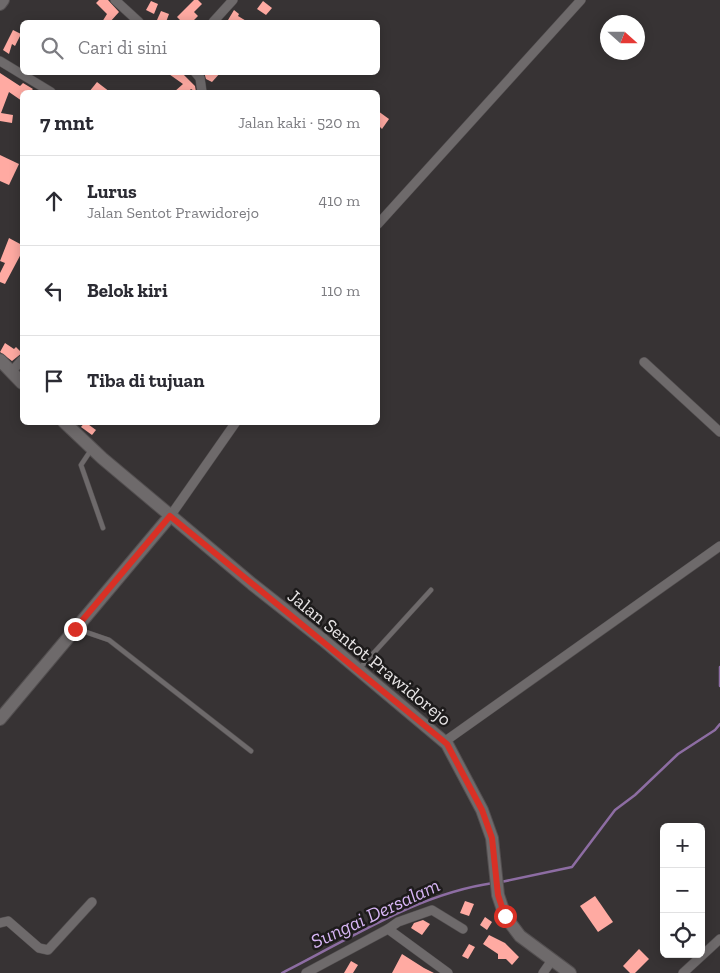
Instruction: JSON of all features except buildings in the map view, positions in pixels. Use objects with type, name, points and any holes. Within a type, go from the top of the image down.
[{"type":"main road","points":[[0,4],[3,0]]},
{"type":"main road","points":[[0,360],[20,381]]},
{"type":"main road","name":"Jalan Sentot Prawidorejo","points":[[67,425],[170,516],[444,742],[455,757],[482,810],[492,838],[498,895],[505,916],[520,936],[570,973]]},
{"type":"main road","points":[[0,718],[170,516]]},
{"type":"street","points":[[115,0],[137,20]]},
{"type":"street","points":[[215,20],[233,0]]},
{"type":"street","points":[[380,222],[581,0]]},
{"type":"street","points":[[0,61],[20,73]]},
{"type":"street","points":[[23,75],[48,90]]},
{"type":"street","points":[[198,75],[200,78],[202,90]]},
{"type":"street","points":[[11,372],[20,362]]},
{"type":"street","points":[[644,362],[720,432]]},
{"type":"street","points":[[170,516],[234,425]]},
{"type":"street","points":[[444,742],[720,546]]},
{"type":"street","points":[[0,923],[8,922],[40,948],[48,950],[92,902]]},
{"type":"street","points":[[306,973],[406,918],[432,910],[464,929]]},
{"type":"street","points":[[388,929],[448,973]]},
{"type":"street","points":[[683,973],[720,939]]},
{"type":"street","points":[[543,973],[552,960]]},
{"type":"lane","points":[[92,449],[81,465],[104,528]]},
{"type":"lane","points":[[358,670],[431,590]]},
{"type":"lane","points":[[75,629],[109,640],[250,750]]},
{"type":"waterway","name":"Sungai Dersalam","points":[[720,667],[720,686]]},
{"type":"waterway","name":"Sungai Dersalam","points":[[501,882],[572,867],[615,810],[635,795],[678,754],[715,730],[720,724]]},
{"type":"waterway","name":"Sungai Dersalam","points":[[282,973],[384,919],[411,907],[465,889],[493,883]]},
{"type":"route","points":[[75,629],[170,516],[447,744],[482,810],[492,838],[498,895],[505,916]]}]
